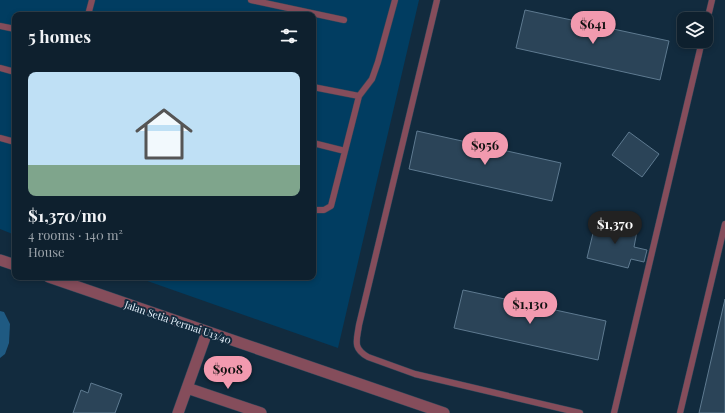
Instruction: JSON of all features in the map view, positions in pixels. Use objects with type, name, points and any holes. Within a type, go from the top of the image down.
[{"type":"street","points":[[0,260],[12,264]]},
{"type":"street","name":"Jalan Setia Permai U13/40","points":[[58,280],[444,413]]},
{"type":"street","points":[[178,413],[207,332]]},
{"type":"street","points":[[187,388],[261,413]]},
{"type":"lane","points":[[89,12],[92,0]]},
{"type":"lane","points":[[251,0],[307,12]]},
{"type":"lane","points":[[316,210],[324,210],[331,206],[359,96],[372,79],[395,0]]},
{"type":"lane","points":[[437,0],[359,325],[356,342],[357,348],[361,353],[368,357],[415,374],[580,413]]},
{"type":"lane","points":[[709,12],[712,0]]},
{"type":"lane","points":[[316,14],[344,20]]},
{"type":"lane","points":[[0,26],[12,28]]},
{"type":"lane","points":[[614,413],[700,48]]},
{"type":"lane","points":[[0,68],[12,71]]},
{"type":"lane","points":[[316,88],[359,96]]},
{"type":"lane","points":[[0,138],[12,141]]},
{"type":"lane","points":[[316,144],[345,151]]},
{"type":"lane","points":[[680,413],[725,224]]},
{"type":"shaded area","points":[[0,0],[419,0],[338,348],[145,280],[316,280],[316,12],[12,12],[12,234],[0,229]]},
{"type":"shaded area","points":[[0,311],[4,312],[10,324],[9,343],[5,354],[0,358]]},
{"type":"building","points":[[525,10],[669,41],[660,80],[516,48]]},
{"type":"building","points":[[417,131],[561,163],[552,201],[409,169]]},
{"type":"building","points":[[629,132],[659,154],[642,177],[612,155]]},
{"type":"building","points":[[596,221],[637,231],[634,247],[647,250],[644,262],[631,259],[628,268],[587,258]]},
{"type":"building","points":[[463,290],[606,321],[598,360],[454,328]]},
{"type":"building","points":[[725,299],[725,413],[699,413]]},
{"type":"building","points":[[91,383],[122,394],[115,413],[73,413],[81,390],[88,393]]}]
